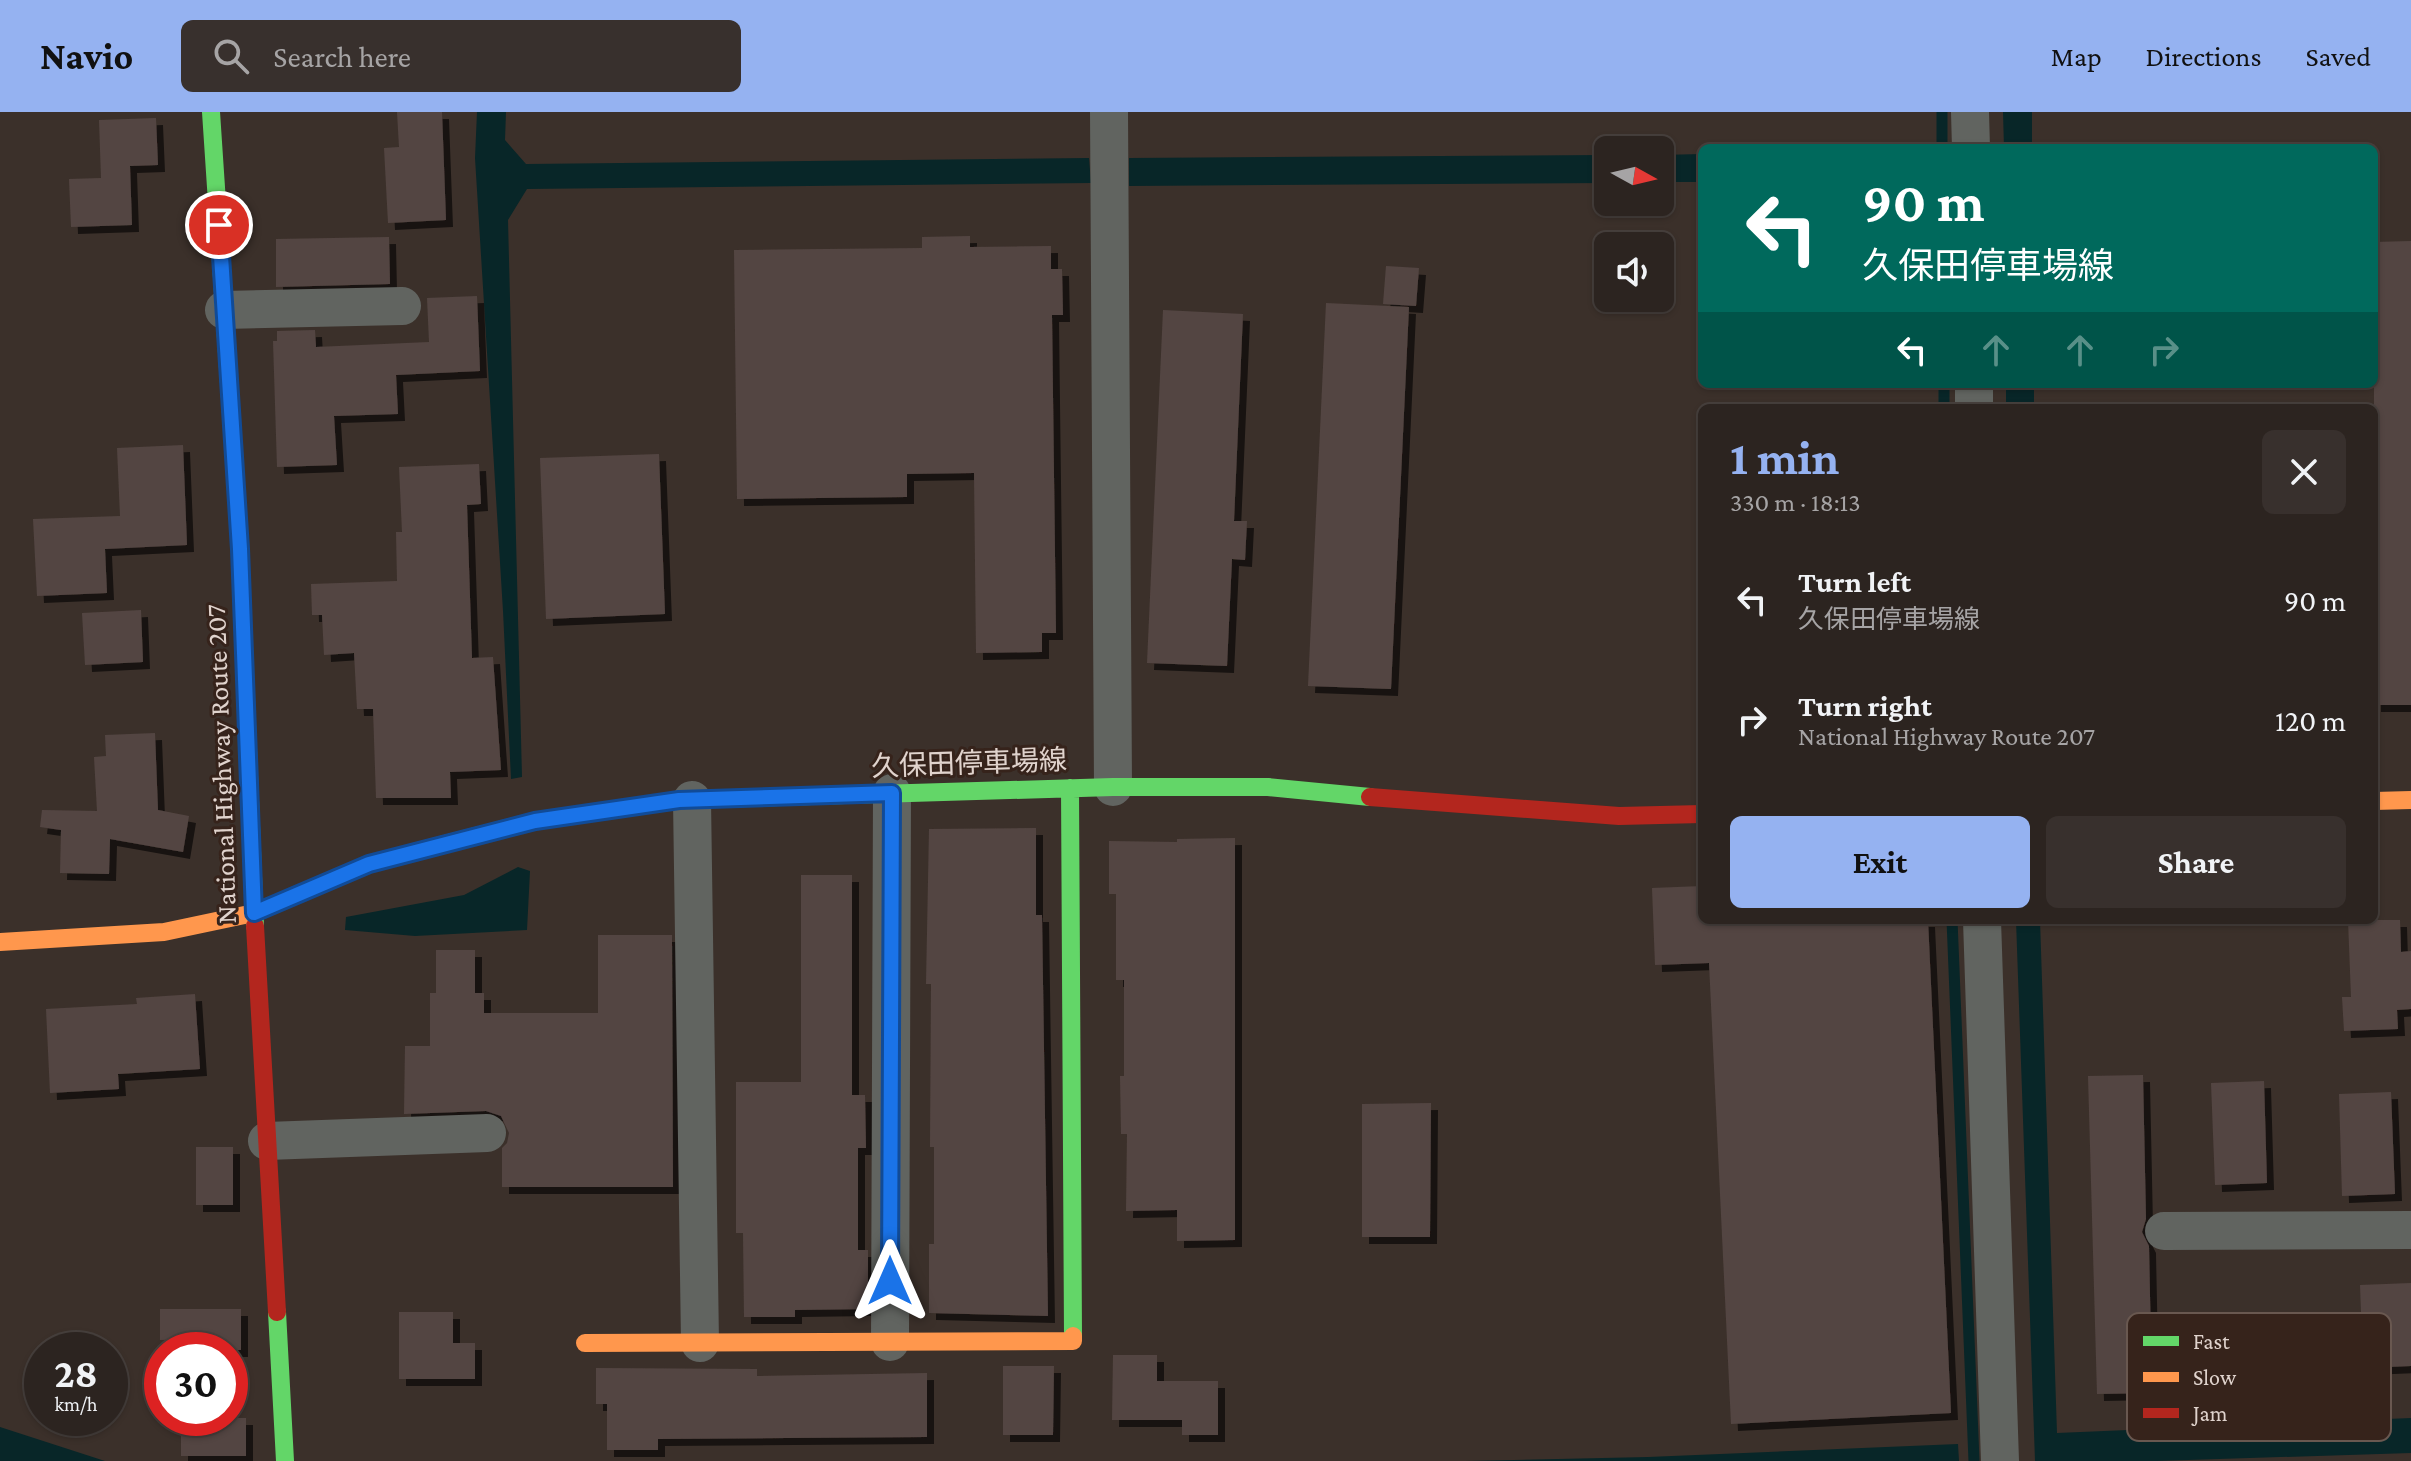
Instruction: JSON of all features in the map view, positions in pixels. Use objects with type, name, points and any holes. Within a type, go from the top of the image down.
[{"type":"main road","name":"National Highway Route 207","points":[[211,112],[240,549],[254,913],[285,1461]]},
{"type":"main road","name":"久保田停車場線","points":[[0,942],[164,932],[254,913],[369,864],[535,821],[692,800],[1113,787],[1268,787],[1439,804],[1619,816],[1698,814]]},
{"type":"main road","points":[[585,1343],[1073,1341],[1070,788]]},
{"type":"main road","points":[[2378,801],[2411,800]]},
{"type":"street","points":[[1109,112],[1113,787]]},
{"type":"street","points":[[1970,112],[1971,144]]},
{"type":"street","points":[[224,310],[402,306]]},
{"type":"street","points":[[890,1342],[892,793]]},
{"type":"street","points":[[692,800],[700,1343]]},
{"type":"street","points":[[1982,924],[2000,1461]]},
{"type":"street","points":[[267,1141],[487,1133]]},
{"type":"street","points":[[2164,1231],[2411,1230]]},
{"type":"water","points":[[477,112],[506,112],[505,140],[526,164],[1089,158],[1091,183],[527,189],[508,220],[522,777],[511,779],[475,158]]},
{"type":"water","points":[[2003,112],[2032,112],[2032,144],[2004,144]]},
{"type":"water","points":[[1698,154],[1698,182],[1674,182],[1674,155]]},
{"type":"water","points":[[1594,155],[1594,183],[1129,186],[1129,158]]},
{"type":"water","points":[[2006,388],[2034,388],[2034,404],[2006,404]]},
{"type":"water","points":[[518,867],[530,871],[527,930],[415,936],[345,930],[346,917],[464,895]]},
{"type":"water","points":[[2016,924],[2040,924],[2057,1433],[2127,1430],[2127,1441],[2391,1441],[2391,1419],[2411,1418],[2411,1453],[2157,1461],[2035,1461]]},
{"type":"water","points":[[0,1427],[105,1461],[0,1461]]},
{"type":"water","points":[[1958,1444],[1959,1461],[1465,1461],[1648,1457]]},
{"type":"building","points":[[397,112],[442,112],[446,220],[388,223],[384,148],[399,147]]},
{"type":"building","points":[[156,118],[158,165],[130,166],[132,225],[71,227],[69,179],[101,178],[99,120]]},
{"type":"building","points":[[970,236],[970,247],[1051,246],[1051,269],[1062,269],[1063,315],[1052,315],[1056,633],[1042,633],[1042,652],[976,653],[974,473],[907,474],[907,497],[737,499],[734,250],[922,248],[922,237]]},
{"type":"building","points":[[389,237],[390,284],[276,287],[276,239]]},
{"type":"building","points":[[2411,241],[2411,705],[2378,705],[2378,404],[2374,404],[2374,388],[2378,388],[2378,242]]},
{"type":"building","points":[[1386,266],[1419,268],[1416,306],[1383,304]]},
{"type":"building","points":[[477,296],[480,371],[396,375],[398,414],[334,416],[337,465],[277,467],[273,341],[277,341],[277,331],[315,330],[316,347],[429,342],[427,298]]},
{"type":"building","points":[[1326,303],[1409,307],[1391,689],[1308,686]]},
{"type":"building","points":[[1163,310],[1243,314],[1234,521],[1247,521],[1245,560],[1232,559],[1227,666],[1147,663]]},
{"type":"building","points":[[183,445],[187,545],[105,549],[107,593],[37,596],[33,519],[120,516],[117,448]]},
{"type":"building","points":[[659,454],[665,614],[546,619],[540,458]]},
{"type":"building","points":[[479,464],[481,504],[467,505],[472,658],[493,657],[501,770],[450,772],[451,798],[376,798],[373,709],[357,709],[354,653],[324,655],[322,615],[312,615],[311,584],[397,581],[396,532],[402,532],[399,467]]},
{"type":"building","points":[[141,610],[143,662],[85,665],[82,613]]},
{"type":"building","points":[[155,733],[158,810],[189,816],[183,852],[110,839],[109,874],[60,873],[61,830],[40,827],[42,810],[97,811],[94,757],[106,756],[105,735]]},
{"type":"building","points":[[1036,828],[1036,915],[1042,915],[1048,1316],[929,1313],[929,1244],[934,1244],[934,1147],[930,1147],[931,984],[926,984],[929,829]]},
{"type":"building","points":[[1235,838],[1235,1240],[1177,1241],[1177,1210],[1126,1211],[1127,1134],[1121,1134],[1120,1076],[1124,1076],[1124,980],[1116,980],[1116,894],[1109,894],[1109,841],[1177,842],[1177,839]]},
{"type":"building","points":[[801,875],[852,875],[852,1095],[865,1095],[866,1148],[858,1148],[858,1250],[868,1250],[868,1309],[795,1310],[795,1317],[744,1317],[743,1233],[736,1233],[736,1082],[801,1082]]},
{"type":"building","points":[[1698,886],[1698,924],[1928,924],[1951,1413],[1731,1424],[1709,963],[1655,965],[1652,888]]},
{"type":"building","points":[[2400,920],[2401,952],[2411,951],[2411,1009],[2397,1010],[2398,1029],[2344,1031],[2342,997],[2351,997],[2348,924]]},
{"type":"building","points":[[598,935],[672,935],[673,1187],[502,1187],[502,1148],[507,1143],[509,1133],[501,1116],[486,1111],[404,1114],[405,1046],[430,1046],[430,993],[436,993],[436,950],[475,950],[475,993],[484,993],[484,1013],[598,1013]]},
{"type":"building","points":[[195,994],[200,1069],[118,1074],[119,1089],[50,1093],[46,1009],[137,1004],[136,998]]},
{"type":"building","points":[[2143,1075],[2146,1219],[2142,1232],[2149,1246],[2150,1313],[2127,1313],[2127,1393],[2097,1394],[2088,1076]]},
{"type":"building","points":[[2264,1081],[2267,1183],[2215,1185],[2211,1083]]},
{"type":"building","points":[[2391,1092],[2395,1194],[2342,1196],[2339,1094]]},
{"type":"building","points":[[1431,1103],[1430,1237],[1362,1237],[1362,1104]]},
{"type":"building","points":[[196,1147],[233,1147],[233,1205],[196,1205]]},
{"type":"building","points":[[2411,1283],[2411,1366],[2391,1367],[2391,1313],[2361,1313],[2360,1285]]},
{"type":"building","points":[[160,1309],[241,1309],[241,1332],[160,1332]]},
{"type":"building","points":[[399,1312],[453,1312],[453,1343],[475,1343],[475,1379],[399,1379]]},
{"type":"building","points":[[1113,1355],[1157,1355],[1157,1381],[1218,1381],[1218,1435],[1182,1435],[1182,1420],[1112,1420]]},
{"type":"building","points":[[1003,1366],[1054,1366],[1053,1435],[1003,1435]]},
{"type":"building","points":[[596,1368],[757,1369],[757,1376],[927,1373],[927,1437],[658,1439],[658,1450],[607,1450],[607,1404],[596,1404]]},
{"type":"building","points":[[181,1436],[246,1436],[246,1456],[181,1456]]},
{"type":"waterway","points":[[1942,112],[1942,144]]},
{"type":"waterway","points":[[1944,388],[1944,404]]},
{"type":"waterway","points":[[1952,924],[1974,1461]]},
{"type":"traffic: fast","points":[[211,112],[240,549],[255,926]]},
{"type":"traffic: fast","points":[[449,843],[535,821],[679,800],[1113,787],[1268,787],[1370,797]]},
{"type":"traffic: fast","points":[[1070,788],[1073,1336]]},
{"type":"traffic: fast","points":[[277,1312],[285,1461]]},
{"type":"traffic: slow","points":[[2378,801],[2411,800]]},
{"type":"traffic: slow","points":[[0,942],[164,932],[254,913],[369,864],[449,843]]},
{"type":"traffic: slow","points":[[585,1343],[1073,1341],[1073,1336]]},
{"type":"traffic: jam","points":[[1370,797],[1619,816],[1698,814]]},
{"type":"traffic: jam","points":[[255,926],[277,1312]]},
{"type":"route","points":[[219,225],[240,549],[254,913],[369,864],[535,821],[679,800],[892,793],[890,1281]]}]
